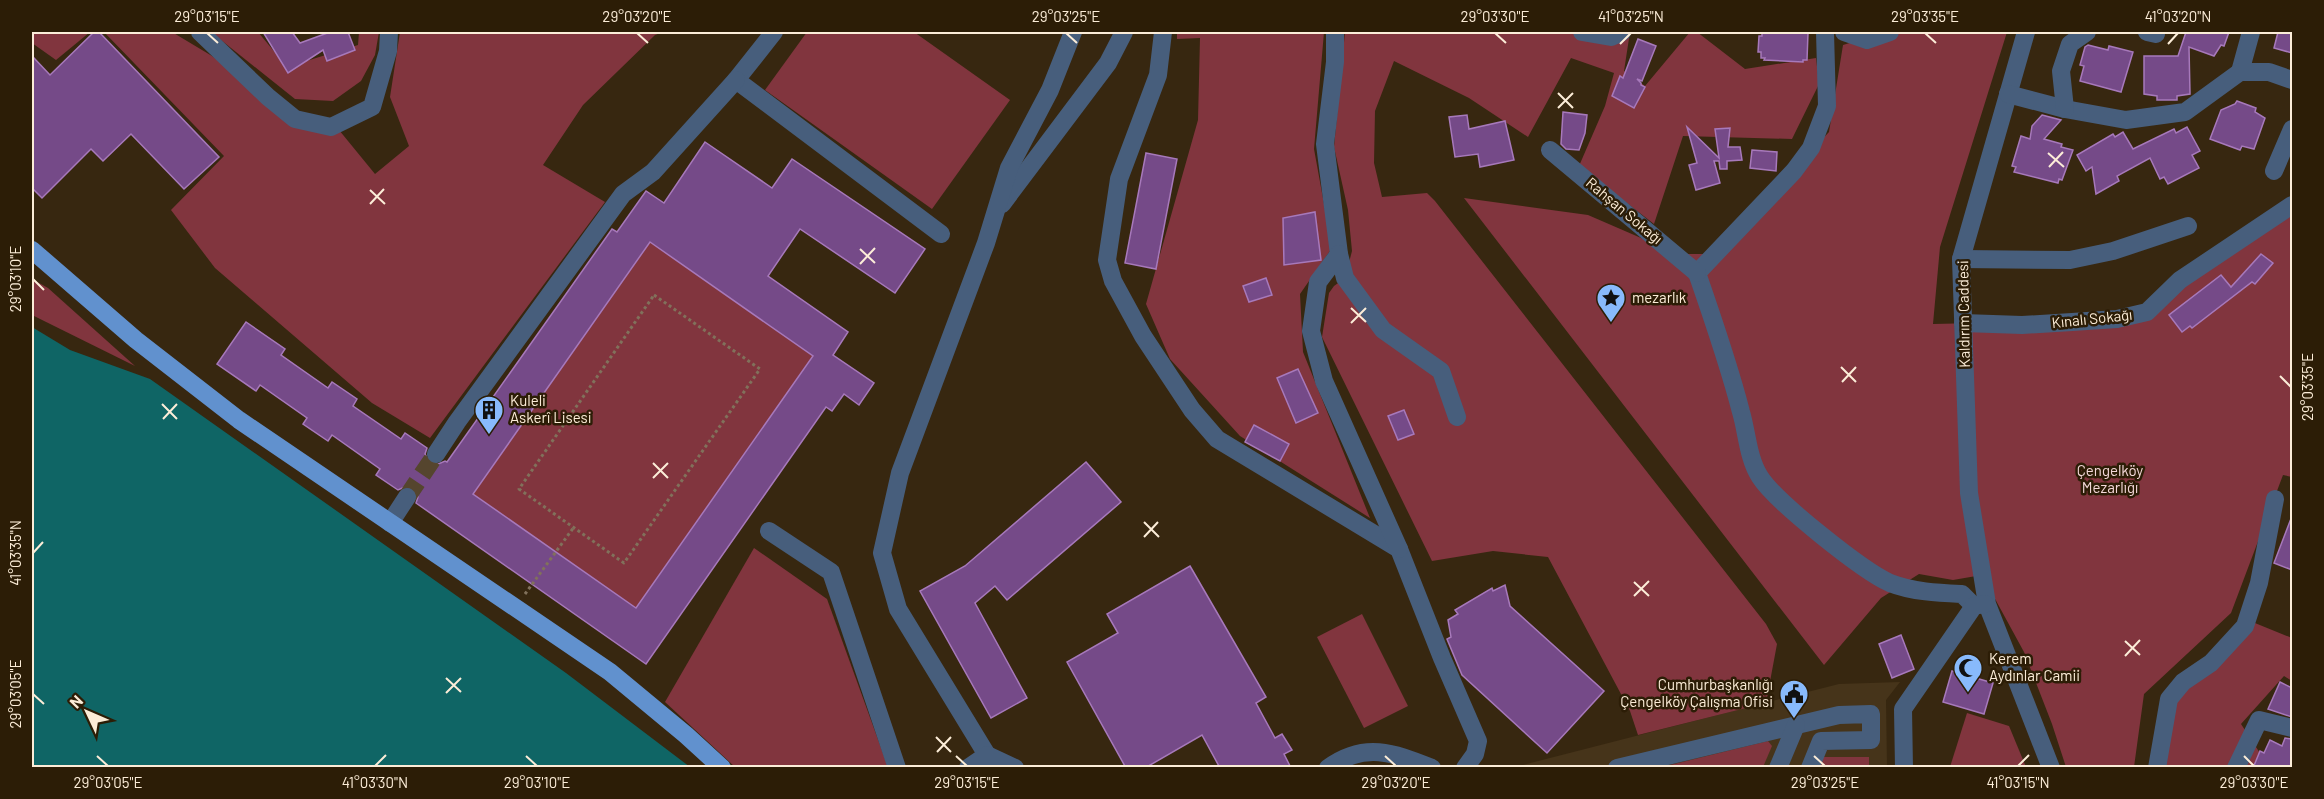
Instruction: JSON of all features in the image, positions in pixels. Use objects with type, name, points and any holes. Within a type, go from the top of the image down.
[{"type":"main road","points":[[32,250],[136,340],[239,420],[610,672],[722,768]]},
{"type":"street","points":[[200,32],[268,97],[295,119],[331,127],[372,107],[388,51],[389,32]]},
{"type":"street","points":[[436,454],[623,194],[653,172],[736,80],[774,32]]},
{"type":"street","points":[[1015,768],[987,755],[898,609],[882,553],[900,473],[1009,168],[1050,90],[1073,32]]},
{"type":"street","points":[[995,212],[1044,151],[1108,63],[1124,32]]},
{"type":"street","points":[[1163,32],[1158,75],[1119,179],[1107,260],[1113,281],[1143,336],[1192,410],[1217,439],[1400,549]]},
{"type":"street","points":[[1335,32],[1335,62],[1325,144],[1339,254],[1345,278],[1383,330],[1441,371],[1457,417]]},
{"type":"street","points":[[1582,32],[1611,37],[1622,32]]},
{"type":"street","points":[[1825,32],[1827,106],[1811,148],[1794,171],[1697,273],[1728,364],[1752,457],[1760,477],[1782,500],[1861,566],[1891,583],[1928,592],[1962,594],[1980,605],[1903,709],[1904,768]]},
{"type":"street","points":[[1844,32],[1867,40],[1890,32]]},
{"type":"street","name":"Kaldırım Caddesi","points":[[2026,32],[1961,259],[1963,323],[1969,493],[1980,605],[2050,768]]},
{"type":"street","points":[[2065,109],[2061,71],[2070,45],[2087,32]]},
{"type":"street","points":[[2240,72],[2251,32]]},
{"type":"street","points":[[2008,94],[2065,109],[2126,120],[2185,112],[2240,72],[2269,72],[2292,80]]},
{"type":"street","points":[[736,80],[941,234]]},
{"type":"street","points":[[2274,171],[2292,129]]},
{"type":"street","name":"Rahşan Sokağı","points":[[1550,150],[1697,273]]},
{"type":"street","name":"Kınalı Sokağı","points":[[1963,323],[2022,325],[2117,319],[2147,312],[2180,280],[2292,205]]},
{"type":"street","points":[[1961,259],[2070,260],[2113,251],[2188,226]]},
{"type":"street","points":[[1339,254],[1318,282],[1311,331],[1324,381],[1400,549],[1442,658],[1478,741],[1475,754],[1465,768]]},
{"type":"street","points":[[390,523],[407,496]]},
{"type":"street","points":[[2157,768],[2169,699],[2183,682],[2211,663],[2245,626],[2259,583],[2275,498]]},
{"type":"street","points":[[769,531],[831,572],[897,768]]},
{"type":"street","points":[[1617,768],[1796,724],[1839,715],[1870,714],[1871,740],[1821,741],[1810,768]]},
{"type":"street","points":[[2236,768],[2259,720],[2292,728]]},
{"type":"street","points":[[1778,768],[1796,724]]},
{"type":"street","points":[[1328,768],[1356,753],[1373,751],[1394,753],[1432,768]]},
{"type":"street","points":[[968,768],[987,755]]},
{"type":"path","points":[[654,295],[760,369],[624,563],[574,528],[519,489],[654,295]]},
{"type":"path","points":[[515,608],[574,528]]},
{"type":"shaded area","name":"Cumhurbaşkanlığı Çengelköy Çalışma Ofisi","points":[[1900,682],[1886,700],[1887,767],[1511,768],[1839,684]]},
{"type":"green space","points":[[32,32],[90,32],[56,60],[32,43]]},
{"type":"green space","points":[[104,32],[172,32],[212,56],[297,122],[339,130],[375,174],[409,146],[390,97],[400,32],[663,32],[655,35],[583,105],[543,165],[605,202],[430,438],[372,403],[215,268],[171,210],[224,156]]},
{"type":"green space","points":[[211,32],[258,32],[287,67],[358,45],[359,32],[379,32],[375,55],[361,81],[333,101],[295,99]]},
{"type":"green space","points":[[807,32],[914,32],[1010,100],[932,209],[765,90]]},
{"type":"green space","points":[[1177,32],[1324,32],[1314,149],[1332,248],[1300,294],[1303,352],[1370,518],[1240,436],[1170,359],[1146,304],[1198,120],[1200,38],[1177,39]]},
{"type":"green space","points":[[1345,32],[1630,32],[1624,71],[1645,86],[1690,32],[1697,32],[1745,69],[1816,58],[1819,84],[1792,139],[1683,136],[1654,224],[1579,166],[1605,106],[1614,73],[1571,58],[1528,137],[1469,98],[1394,61],[1375,111],[1374,163],[1382,197],[1427,193],[1435,201],[1766,624],[1777,644],[1766,703],[1638,735],[1630,711],[1548,557],[1493,551],[1432,561],[1322,337],[1329,293],[1345,278],[1352,251],[1348,210],[1334,147]]},
{"type":"green space","name":"Çengelköy Mezarlığı","points":[[1885,32],[2007,32],[1940,247],[1933,324],[2114,320],[2176,290],[2292,212],[2292,477],[2283,475],[2231,613],[2144,694],[2134,767],[2066,767],[2024,652],[1982,575],[1953,580],[1919,574],[1881,598],[1824,665],[1464,198],[1588,215],[1678,254],[1715,254],[1829,132],[1843,45]]},
{"type":"green space","points":[[650,242],[813,356],[636,608],[473,494]]},
{"type":"green space","points":[[32,279],[48,288],[135,366],[32,315]]},
{"type":"green space","points":[[754,548],[827,599],[888,767],[735,767],[665,702]]},
{"type":"green space","points":[[1362,614],[1408,706],[1364,728],[1317,637]]},
{"type":"green space","points":[[2250,621],[2292,638],[2292,681],[2284,676],[2241,724],[2269,767],[2157,768],[2175,698]]},
{"type":"green space","points":[[1967,713],[2009,726],[2026,767],[1950,767]]},
{"type":"green space","points":[[1768,741],[1772,746],[1763,767],[1658,768]]},
{"type":"green space","points":[[1822,757],[1869,757],[1869,767],[1818,768]]},
{"type":"water","points":[[32,327],[70,350],[150,379],[566,673],[690,767],[32,767]]},
{"type":"building","points":[[94,32],[99,32],[219,157],[184,189],[131,134],[103,161],[91,149],[42,198],[32,188],[32,56],[50,75]]},
{"type":"building","points":[[263,32],[292,32],[300,43],[330,32],[348,32],[355,50],[327,61],[323,50],[288,73]]},
{"type":"building","points":[[1762,32],[1808,33],[1807,60],[1803,62],[1764,60],[1765,58],[1761,58],[1761,52],[1758,52],[1759,36],[1762,36]]},
{"type":"building","points":[[2186,32],[2229,32],[2224,46],[2221,45],[2214,56],[2189,47],[2190,94],[2177,96],[2177,100],[2157,100],[2157,96],[2144,94],[2144,56],[2178,56]]},
{"type":"building","points":[[2278,32],[2292,32],[2292,53],[2274,48]]},
{"type":"building","points":[[1638,39],[1656,46],[1642,81],[1637,79],[1645,87],[1634,108],[1612,96],[1620,76],[1623,78]]},
{"type":"building","points":[[2088,45],[2108,50],[2109,46],[2133,52],[2121,92],[2080,81],[2084,66],[2080,65],[2085,47]]},
{"type":"building","points":[[2237,101],[2256,108],[2255,112],[2265,118],[2254,149],[2242,146],[2240,150],[2210,139],[2221,110]]},
{"type":"building","points":[[1563,112],[1587,115],[1585,133],[1579,150],[1566,149],[1561,144]]},
{"type":"building","points":[[1467,115],[1469,129],[1505,121],[1514,160],[1480,167],[1478,154],[1455,157],[1449,117]]},
{"type":"building","points":[[2042,115],[2061,120],[2044,139],[2073,150],[2062,180],[2059,179],[2058,183],[2014,172],[2016,167],[2012,166],[2021,136],[2030,139],[2032,126]]},
{"type":"building","points":[[1687,127],[1719,158],[1715,129],[1730,128],[1728,147],[1740,147],[1742,160],[1727,161],[1727,169],[1720,169],[1719,161],[1714,161],[1720,183],[1696,190],[1689,165],[1697,163]]},
{"type":"building","points":[[2187,127],[2200,151],[2192,155],[2199,168],[2168,184],[2164,177],[2160,179],[2150,158],[2117,176],[2119,181],[2096,194],[2092,167],[2086,171],[2077,155],[2113,134],[2115,137],[2123,132],[2133,149],[2174,129],[2176,133]]},
{"type":"building","name":"Kuleli Askerî Lisesi","points":[[705,142],[772,188],[792,159],[925,249],[895,293],[800,229],[768,276],[848,332],[833,355],[874,383],[859,405],[844,394],[832,411],[826,407],[646,664],[416,503],[418,497],[414,488],[407,486],[398,490],[376,475],[380,469],[332,435],[328,441],[303,424],[307,418],[260,385],[256,391],[217,364],[246,322],[285,349],[281,355],[328,388],[332,382],[357,399],[353,406],[401,439],[405,433],[427,448],[425,454],[429,463],[436,465],[447,462],[612,229],[617,232],[646,191],[664,203]],"holes":[[[650,242],[813,356],[636,608],[473,494]]]},
{"type":"building","points":[[1752,150],[1777,152],[1776,171],[1750,168]]},
{"type":"building","points":[[1146,153],[1177,159],[1156,269],[1125,263]]},
{"type":"building","points":[[1315,212],[1321,260],[1284,265],[1283,218]]},
{"type":"building","points":[[2261,254],[2273,263],[2255,284],[2252,282],[2192,328],[2190,326],[2182,332],[2169,315],[2221,275],[2231,287]]},
{"type":"building","points":[[1266,278],[1272,295],[1249,302],[1243,286]]},
{"type":"building","points":[[1298,369],[1318,413],[1296,423],[1277,378]]},
{"type":"building","points":[[1404,410],[1414,434],[1398,440],[1388,416]]},
{"type":"building","points":[[1254,425],[1289,444],[1280,461],[1245,442]]},
{"type":"building","points":[[1086,462],[1121,502],[1007,600],[995,586],[975,603],[1027,698],[991,718],[920,591],[965,566]]},
{"type":"building","points":[[2292,516],[2292,570],[2274,563]]},
{"type":"building","points":[[1190,566],[1266,697],[1256,703],[1275,738],[1282,734],[1292,750],[1284,754],[1291,768],[1220,768],[1202,735],[1145,768],[1126,768],[1067,662],[1118,633],[1107,614]]},
{"type":"building","points":[[1505,585],[1510,606],[1604,691],[1547,753],[1462,675],[1447,639],[1451,637],[1448,620],[1458,614],[1455,610],[1492,588],[1493,591]]},
{"type":"building","points":[[1901,635],[1914,669],[1892,678],[1879,644]]},
{"type":"building","name":"Kerem Aydınlar Camii","points":[[1952,671],[1993,683],[1984,714],[1943,702]]},
{"type":"building","points":[[2280,682],[2292,688],[2292,717],[2268,709]]},
{"type":"building","points":[[2285,738],[2292,739],[2292,768],[2253,768],[2260,751],[2264,753],[2270,740],[2282,746]]},
{"type":"tunnel","points":[[407,497],[436,454]]},
{"type":"place","name":"mezarlık","points":[[1611,324]]},
{"type":"place","name":"Kuleli Askerî Lisesi","points":[[489,436]]},
{"type":"place","name":"Kerem Aydınlar Camii","points":[[1968,694]]},
{"type":"place","name":"Cumhurbaşkanlığı Çengelköy Çalışma Ofisi","points":[[1794,720]]}]
